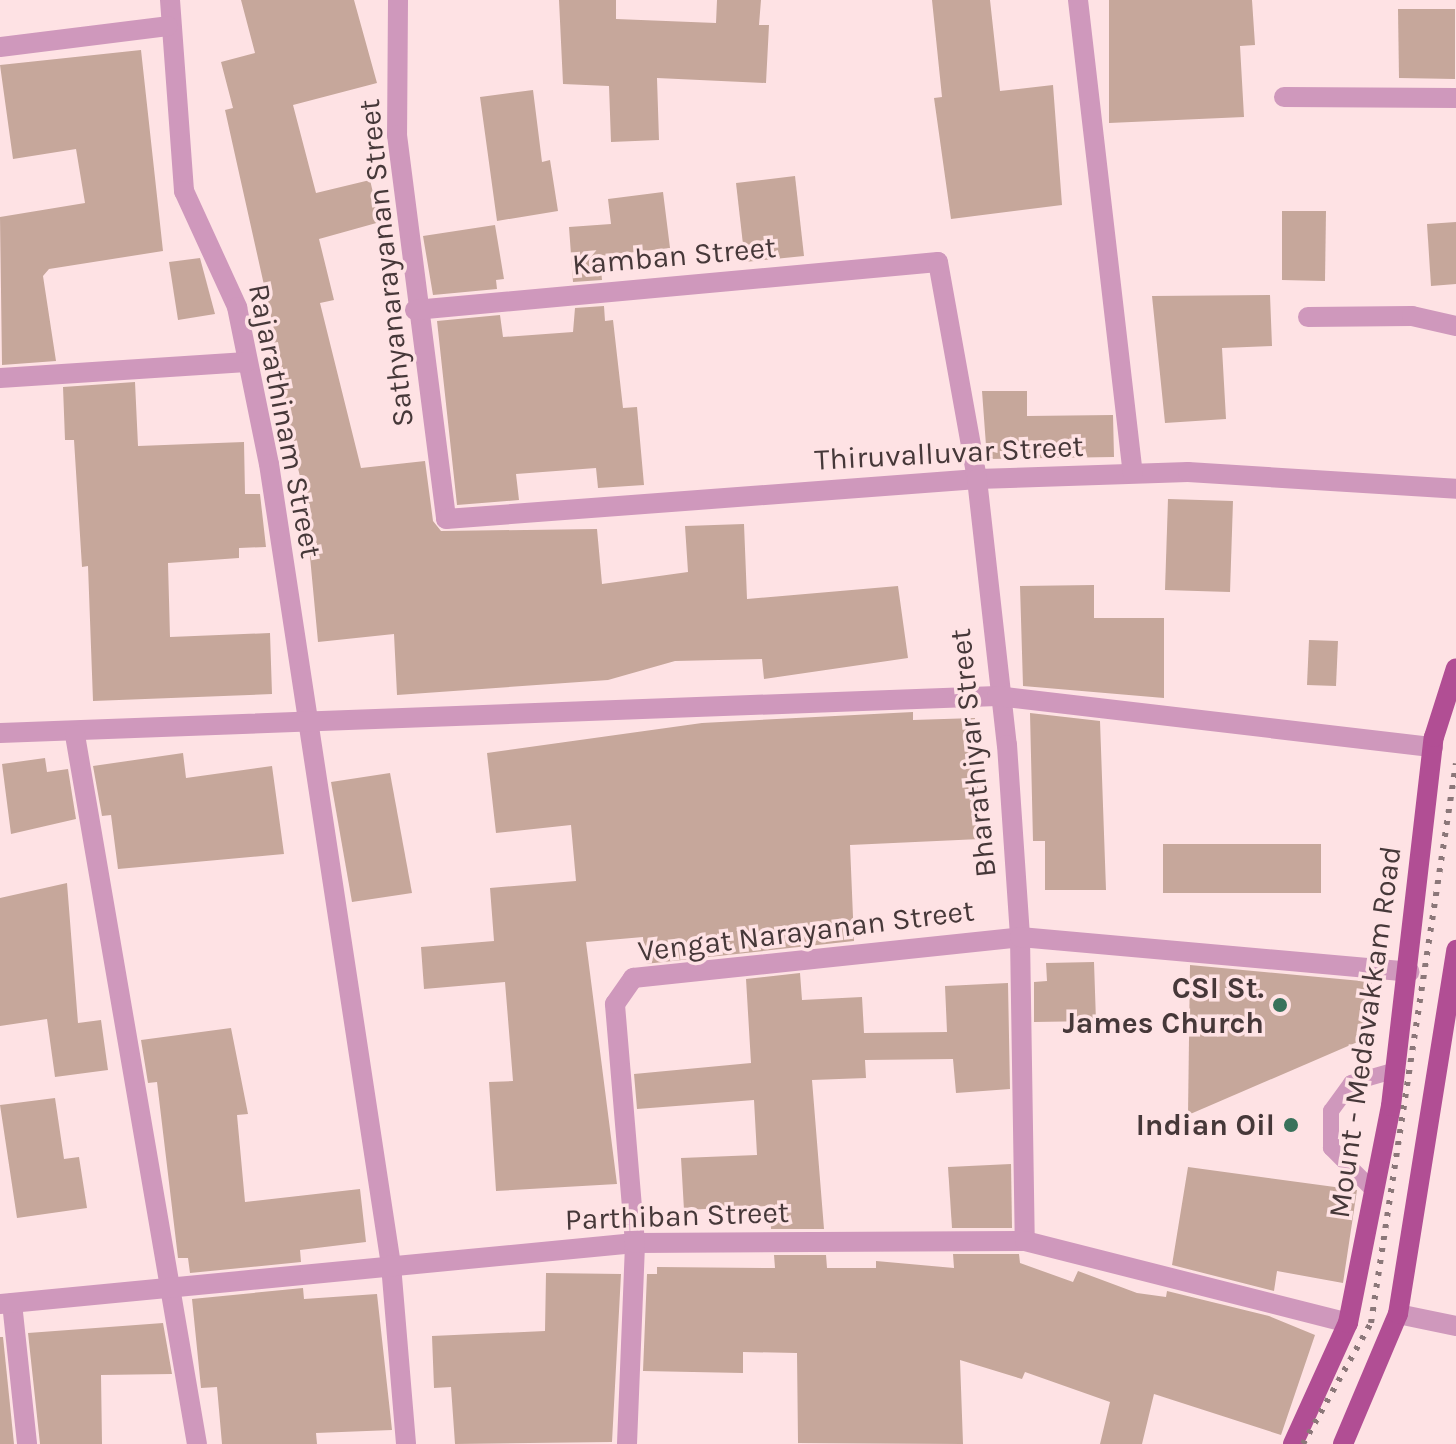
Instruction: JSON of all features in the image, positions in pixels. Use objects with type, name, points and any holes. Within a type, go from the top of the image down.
[{"type":"main road","name":"Mount - Medavakkam Road","points":[[1293,1444],[1348,1323],[1396,1070],[1433,747],[1453,690],[1456,668]]},
{"type":"main road","points":[[1343,1444],[1398,1314],[1456,950]]},
{"type":"street","name":"Rajarathinam Street","points":[[170,0],[168,26],[184,191],[216,248],[269,464],[391,1265],[406,1444]]},
{"type":"street","name":"Sathyanarayanan Street","points":[[398,0],[397,135],[415,310],[446,519]]},
{"type":"street","points":[[1078,0],[1133,473]]},
{"type":"street","points":[[0,47],[168,26]]},
{"type":"street","points":[[1284,97],[1456,98]]},
{"type":"street","name":"Kamban Street","points":[[415,310],[938,262]]},
{"type":"street","name":"Bharathiyar Street","points":[[938,262],[977,479],[1020,937],[1025,1241]]},
{"type":"street","points":[[1308,317],[1412,316],[1456,326]]},
{"type":"street","points":[[0,378],[246,362]]},
{"type":"street","name":"Thiruvalluvar Street","points":[[446,519],[977,479],[1133,473],[1456,489]]},
{"type":"street","points":[[0,733],[75,735],[307,720],[997,696],[1433,747]]},
{"type":"street","points":[[75,735],[166,1283],[197,1444]]},
{"type":"street","name":"Vengat Narayanan Street","points":[[627,1444],[635,1243],[615,1004],[624,984],[1020,937],[1409,972]]},
{"type":"street","name":"Parthiban Street","points":[[6,1304],[166,1283],[635,1243],[1025,1241],[1348,1323]]},
{"type":"street","points":[[6,1304],[27,1444]]},
{"type":"street","points":[[1398,1314],[1456,1326]]},
{"type":"lane","points":[[1374,1191],[1331,1148],[1331,1111],[1351,1083],[1396,1070]]},
{"type":"building","points":[[241,0],[354,0],[377,83],[293,105],[316,193],[370,180],[380,222],[319,239],[334,300],[320,303],[361,468],[425,461],[433,521],[441,531],[597,529],[602,584],[688,572],[685,526],[744,524],[747,599],[898,586],[908,658],[764,679],[762,659],[675,661],[608,680],[397,695],[394,634],[318,642],[304,493],[265,332],[274,330],[225,110],[233,108],[221,62],[255,53]]},
{"type":"building","points":[[559,0],[616,0],[616,19],[716,23],[717,0],[761,0],[759,25],[769,25],[766,83],[657,78],[659,140],[611,142],[609,86],[563,84]]},
{"type":"building","points":[[932,0],[990,0],[1000,91],[1053,85],[1062,205],[951,219],[934,98],[942,97]]},
{"type":"building","points":[[1109,0],[1252,0],[1255,45],[1240,46],[1244,117],[1109,123]]},
{"type":"building","points":[[1398,9],[1455,9],[1455,79],[1399,78]]},
{"type":"building","points":[[141,50],[163,251],[49,269],[43,276],[56,361],[2,365],[0,217],[85,203],[76,149],[13,159],[0,65]]},
{"type":"building","points":[[533,90],[542,162],[550,160],[558,211],[497,221],[480,97]]},
{"type":"building","points":[[795,176],[804,256],[745,262],[736,183]]},
{"type":"building","points":[[663,192],[670,248],[600,256],[602,280],[573,282],[569,227],[611,224],[608,199]]},
{"type":"building","points":[[1282,211],[1326,211],[1325,281],[1282,280]]},
{"type":"building","points":[[1456,222],[1456,284],[1431,286],[1427,224]]},
{"type":"building","points":[[495,225],[504,279],[496,280],[497,289],[433,295],[423,236]]},
{"type":"building","points":[[200,258],[215,314],[178,320],[169,262]]},
{"type":"building","points":[[1270,295],[1272,346],[1222,348],[1226,419],[1165,423],[1152,296]]},
{"type":"building","points":[[604,306],[605,321],[613,320],[623,408],[637,407],[644,485],[598,488],[596,468],[516,474],[519,500],[457,505],[437,321],[500,315],[503,337],[573,332],[575,308]]},
{"type":"building","points":[[135,382],[138,446],[244,442],[245,494],[260,494],[266,547],[239,548],[239,558],[168,563],[170,637],[270,633],[272,694],[93,701],[88,566],[82,567],[74,440],[65,440],[63,387]]},
{"type":"building","points":[[982,391],[1027,391],[1027,416],[1113,415],[1114,457],[987,459]]},
{"type":"building","points":[[1168,499],[1233,501],[1230,592],[1165,590]]},
{"type":"building","points":[[1094,585],[1094,618],[1164,618],[1164,698],[1023,686],[1020,586]]},
{"type":"building","points":[[1309,640],[1338,641],[1336,686],[1307,685]]},
{"type":"building","points":[[913,712],[913,720],[975,718],[980,839],[850,845],[854,941],[645,964],[643,937],[586,942],[617,1184],[496,1191],[489,1082],[513,1081],[505,982],[424,989],[421,947],[494,941],[490,888],[576,881],[571,825],[496,833],[487,753],[702,723]]},
{"type":"building","points":[[1030,713],[1100,721],[1106,890],[1045,890],[1045,841],[1033,841]]},
{"type":"building","points":[[183,753],[186,778],[272,766],[284,854],[118,869],[111,815],[102,816],[93,766]]},
{"type":"building","points":[[45,758],[47,772],[68,769],[76,819],[11,834],[2,764]]},
{"type":"building","points":[[390,773],[412,893],[352,902],[331,782]]},
{"type":"building","points":[[1163,844],[1321,844],[1321,893],[1163,893]]},
{"type":"building","points":[[67,883],[78,1023],[101,1020],[108,1070],[55,1077],[47,1019],[0,1026],[0,898]]},
{"type":"building","points":[[1094,962],[1096,1021],[1034,1022],[1034,982],[1047,981],[1046,963]]},
{"type":"building","name":"CSI St. James Church","points":[[1190,965],[1372,982],[1369,1037],[1188,1115]]},
{"type":"building","points":[[800,973],[802,1000],[862,997],[864,1033],[947,1032],[945,986],[1008,983],[1010,1089],[956,1093],[953,1059],[865,1060],[866,1078],[812,1080],[824,1229],[771,1229],[770,1206],[684,1210],[681,1158],[757,1155],[754,1100],[637,1109],[634,1074],[751,1063],[746,979]]},
{"type":"building","points":[[231,1028],[248,1114],[237,1115],[245,1202],[360,1189],[366,1242],[300,1250],[301,1262],[190,1273],[188,1258],[178,1258],[157,1082],[148,1083],[141,1040]]},
{"type":"building","points":[[55,1098],[64,1159],[79,1157],[87,1208],[17,1218],[0,1105]]},
{"type":"building","points":[[1011,1164],[1012,1228],[952,1228],[948,1167]]},
{"type":"building","points":[[1188,1167],[1357,1190],[1343,1283],[1277,1271],[1274,1291],[1172,1265]]},
{"type":"building","points":[[953,1254],[1019,1254],[1020,1263],[1073,1282],[1078,1271],[1137,1293],[1166,1297],[1167,1291],[1269,1316],[1315,1335],[1281,1435],[1154,1394],[1142,1444],[1100,1444],[1110,1402],[1025,1372],[1022,1379],[960,1360],[963,1444],[798,1443],[797,1353],[743,1352],[743,1373],[643,1371],[647,1274],[657,1274],[657,1267],[775,1268],[774,1255],[826,1255],[827,1268],[876,1268],[876,1261],[954,1268]]},
{"type":"building","points":[[546,1273],[621,1274],[612,1442],[455,1444],[451,1387],[434,1388],[432,1336],[545,1331]]},
{"type":"building","points":[[303,1288],[304,1299],[377,1294],[392,1430],[316,1433],[317,1444],[222,1444],[217,1387],[201,1388],[192,1299]]},
{"type":"building","points":[[163,1323],[172,1374],[101,1375],[102,1444],[40,1444],[28,1333]]},
{"type":"building","points":[[0,1337],[3,1337],[14,1444],[0,1444]]},
{"type":"railway","points":[[1303,1444],[1371,1323],[1456,763]]},
{"type":"place","name":"CSI St. James Church","points":[[1280,1005]]},
{"type":"place","name":"Indian Oil","points":[[1291,1125]]}]
